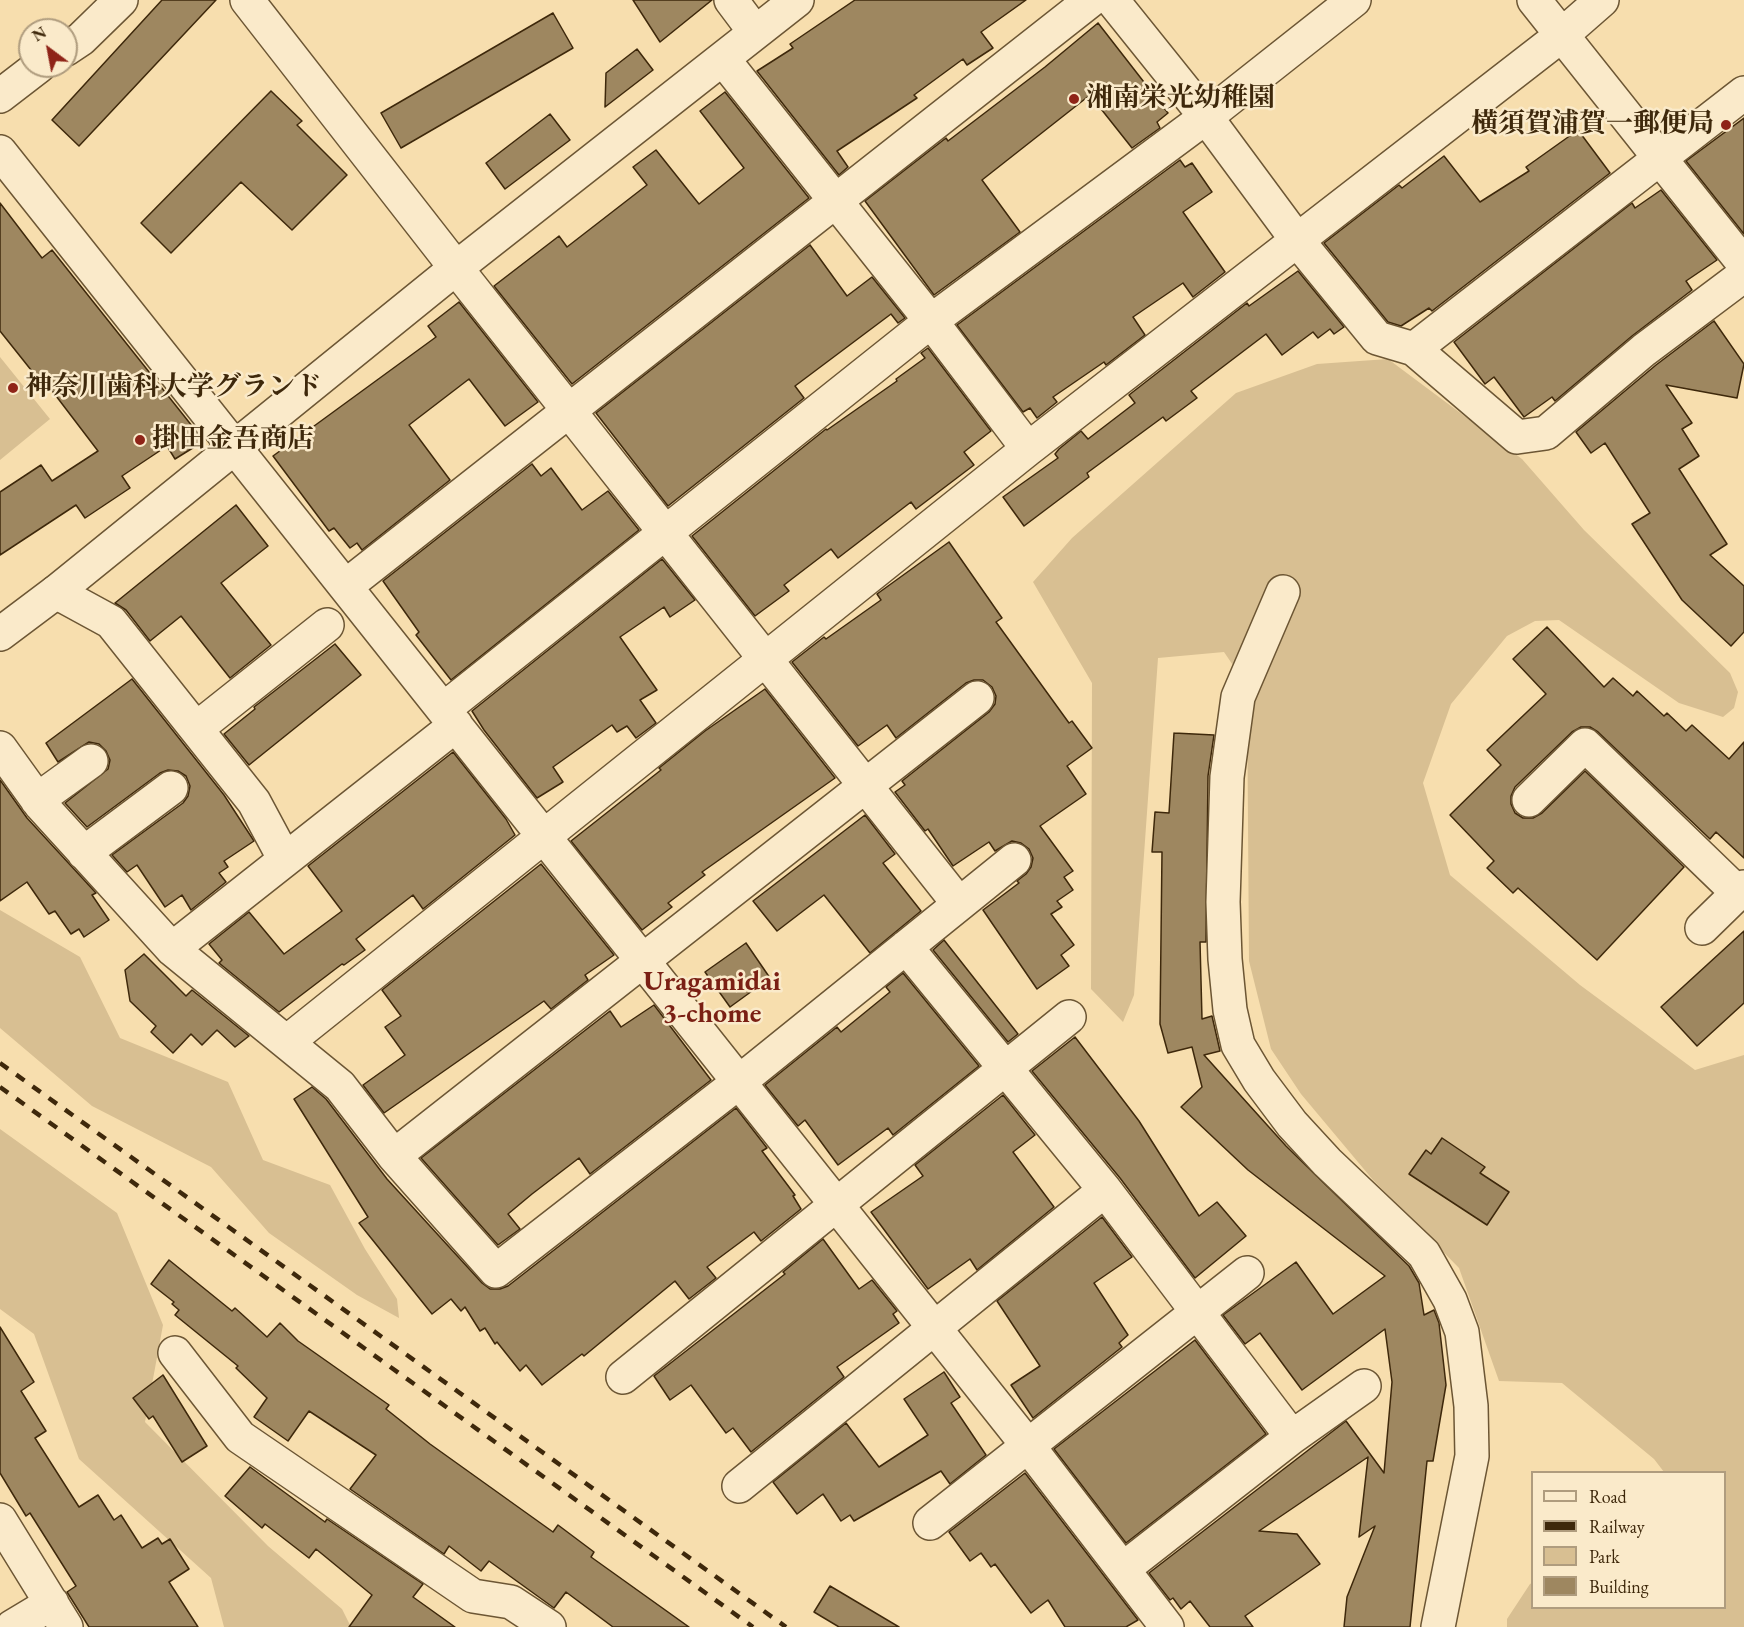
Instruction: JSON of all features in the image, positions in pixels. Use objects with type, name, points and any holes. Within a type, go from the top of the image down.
[{"type":"street","points":[[78,41],[121,0]]},
{"type":"street","points":[[248,0],[568,411],[958,904]]},
{"type":"street","points":[[731,0],[755,32]]},
{"type":"street","points":[[0,634],[57,592],[456,268],[797,0]]},
{"type":"street","points":[[346,586],[1090,0]]},
{"type":"street","points":[[1112,0],[1206,117],[1297,240],[1377,338],[1414,349],[1517,437],[1546,433],[1644,350],[1744,275]]},
{"type":"street","points":[[172,949],[284,858],[665,531],[931,321],[1206,117],[1354,0]]},
{"type":"street","points":[[1534,0],[1744,264]]},
{"type":"street","points":[[287,1042],[1028,449],[1562,35],[1602,0]]},
{"type":"street","points":[[723,59],[931,321],[1028,449]]},
{"type":"street","points":[[0,96],[23,78]]},
{"type":"street","points":[[1414,349],[1744,93]]},
{"type":"street","points":[[0,152],[1029,1447],[1167,1627]]},
{"type":"street","points":[[57,592],[111,621],[254,802],[284,858]]},
{"type":"street","points":[[1283,592],[1238,697],[1227,777],[1223,893],[1225,959],[1230,1010],[1238,1045],[1259,1080],[1292,1124],[1327,1162],[1424,1254],[1450,1300],[1462,1332],[1471,1406],[1472,1456],[1438,1627]]},
{"type":"street","points":[[196,729],[327,625]]},
{"type":"street","points":[[394,1156],[977,698]]},
{"type":"street","points":[[1529,800],[1585,745],[1741,890],[1702,928]]},
{"type":"street","points":[[0,748],[37,800],[172,949],[340,1086],[394,1156],[496,1271],[739,1082],[1014,860]]},
{"type":"street","points":[[37,800],[91,762]]},
{"type":"street","points":[[84,852],[171,788]]},
{"type":"street","points":[[906,947],[1105,1190],[1293,1437]]},
{"type":"street","points":[[623,1377],[1069,1017]]},
{"type":"street","points":[[739,1486],[1105,1190]]},
{"type":"street","points":[[930,1523],[1247,1273]]},
{"type":"street","points":[[175,1353],[240,1437],[473,1596],[511,1602],[549,1627]]},
{"type":"street","points":[[1122,1569],[1293,1437],[1364,1386]]},
{"type":"street","points":[[0,1520],[59,1615],[12,1627]]},
{"type":"green space","name":"神奈川歯科大学グランド","points":[[0,357],[50,419],[0,460]]},
{"type":"green space","points":[[1388,359],[1522,459],[1584,530],[1730,673],[1738,692],[1734,708],[1723,717],[1679,703],[1559,620],[1535,621],[1507,636],[1451,704],[1423,783],[1450,875],[1580,985],[1695,1070],[1744,1055],[1744,1627],[1507,1627],[1507,1619],[1531,1584],[1531,1609],[1726,1609],[1726,1471],[1663,1471],[1654,1459],[1562,1383],[1499,1381],[1459,1268],[1373,1180],[1301,1094],[1271,1049],[1249,961],[1247,686],[1224,652],[1158,658],[1134,995],[1123,1022],[1091,989],[1092,683],[1033,582],[1072,538],[1236,393],[1317,364]]},
{"type":"green space","points":[[0,910],[80,957],[120,1038],[228,1082],[263,1160],[330,1185],[365,1249],[397,1299],[399,1318],[357,1295],[269,1233],[211,1167],[92,1106],[0,1028]]},
{"type":"green space","points":[[0,1129],[117,1213],[163,1325],[145,1422],[268,1546],[342,1609],[351,1627],[224,1627],[211,1578],[79,1459],[34,1334],[0,1309]]},
{"type":"building","points":[[162,0],[216,0],[79,146],[52,120]]},
{"type":"building","points":[[633,0],[712,0],[660,42]]},
{"type":"building","points":[[855,0],[1026,0],[981,32],[993,48],[967,65],[963,59],[914,95],[917,98],[837,151],[848,167],[839,175],[757,71],[793,48],[790,44]]},
{"type":"building","points":[[553,13],[573,48],[401,148],[381,113]]},
{"type":"building","points":[[1098,23],[1168,113],[1157,122],[1160,128],[1132,148],[1090,95],[982,180],[1020,232],[934,295],[865,201],[946,138],[948,141],[1045,67]]},
{"type":"building","points":[[637,49],[653,70],[605,107],[606,73]]},
{"type":"building","points":[[271,91],[302,121],[297,125],[347,175],[292,230],[241,182],[171,253],[141,223]]},
{"type":"building","points":[[725,92],[809,198],[572,384],[494,286],[559,236],[567,247],[647,185],[633,167],[656,150],[699,204],[744,168],[700,111]]},
{"type":"building","points":[[550,114],[570,140],[505,189],[486,163]]},
{"type":"building","points":[[1744,118],[1744,234],[1686,161]]},
{"type":"building","points":[[1578,130],[1610,173],[1432,311],[1429,308],[1401,326],[1388,322],[1324,243],[1399,185],[1402,188],[1444,156],[1480,202],[1529,171],[1526,167]]},
{"type":"building","points":[[1180,160],[1185,167],[1192,163],[1212,192],[1183,212],[1225,272],[1193,297],[1183,283],[1133,317],[1145,335],[1106,365],[1104,362],[1053,397],[1057,402],[1037,418],[1030,408],[1023,412],[957,325]]},
{"type":"building","points":[[1661,190],[1717,260],[1686,281],[1692,290],[1632,336],[1555,401],[1552,397],[1524,417],[1494,377],[1485,384],[1454,342],[1632,203],[1635,208]]},
{"type":"building","points":[[0,203],[42,258],[52,250],[204,441],[175,459],[167,446],[122,476],[130,488],[85,518],[76,505],[0,555],[0,492],[41,465],[52,481],[98,451],[50,388],[47,390],[0,331]]},
{"type":"building","points":[[810,245],[847,296],[872,277],[905,318],[898,323],[891,314],[795,386],[804,398],[668,506],[596,413]]},
{"type":"building","points":[[1298,271],[1344,327],[1334,334],[1330,329],[1318,338],[1313,332],[1282,355],[1266,334],[1191,391],[1197,398],[1166,421],[1163,417],[1087,473],[1089,477],[1024,526],[1003,497],[1058,458],[1055,454],[1059,449],[1081,431],[1088,439],[1135,403],[1129,395],[1247,303],[1249,306]]},
{"type":"building","points":[[459,302],[538,402],[505,426],[469,379],[409,425],[450,480],[362,550],[357,543],[350,548],[334,528],[329,531],[273,456],[436,337],[428,326]]},
{"type":"building","points":[[1714,321],[1744,364],[1737,398],[1666,385],[1692,423],[1682,429],[1699,456],[1679,469],[1727,544],[1710,555],[1744,586],[1744,632],[1731,646],[1682,600],[1632,524],[1650,513],[1605,443],[1591,453],[1576,432],[1656,365]]},
{"type":"building","points":[[928,348],[991,431],[964,452],[974,465],[916,509],[911,502],[838,558],[831,549],[784,585],[789,591],[755,616],[692,536],[826,429],[897,381],[896,379],[925,358],[921,353]]},
{"type":"building","points":[[532,464],[541,476],[551,468],[582,510],[608,491],[639,530],[451,680],[416,635],[419,632],[383,581]]},
{"type":"building","points":[[236,505],[268,546],[221,583],[271,645],[230,678],[181,616],[150,641],[126,610],[115,603]]},
{"type":"building","points":[[949,542],[1002,618],[996,622],[1069,723],[1072,721],[1092,748],[1067,766],[1086,794],[1040,826],[1073,871],[1064,877],[1073,890],[1057,901],[1062,907],[1051,914],[1074,945],[1061,955],[1069,966],[1037,989],[983,910],[1019,883],[1017,881],[1026,874],[1033,858],[1029,849],[1021,843],[1012,841],[995,851],[989,842],[953,866],[928,829],[925,831],[895,792],[905,785],[902,781],[989,712],[995,704],[996,696],[992,687],[983,680],[966,683],[896,738],[887,725],[858,746],[792,662],[824,637],[826,639],[881,600],[877,594]]},
{"type":"building","points":[[662,559],[695,600],[670,617],[664,607],[620,637],[657,690],[640,700],[656,723],[636,738],[627,726],[617,732],[612,725],[553,767],[563,782],[537,798],[472,711]]},
{"type":"building","points":[[1547,627],[1604,687],[1613,678],[1633,696],[1637,691],[1664,716],[1667,713],[1686,731],[1692,725],[1729,759],[1744,742],[1744,858],[1716,832],[1710,839],[1598,732],[1590,727],[1581,727],[1572,732],[1515,787],[1511,796],[1511,804],[1515,813],[1523,818],[1533,818],[1542,813],[1585,771],[1684,867],[1597,960],[1518,888],[1513,893],[1487,868],[1494,861],[1450,815],[1501,765],[1487,750],[1546,694],[1513,659]]},
{"type":"building","points":[[335,644],[361,675],[249,765],[224,734],[255,709],[254,707]]},
{"type":"building","points":[[132,679],[224,795],[254,841],[224,861],[228,867],[219,873],[226,882],[191,910],[182,895],[165,907],[137,865],[127,872],[112,855],[183,803],[188,796],[190,786],[186,776],[178,771],[168,770],[160,773],[87,827],[65,803],[108,769],[110,760],[106,751],[99,744],[89,742],[58,762],[46,743]]},
{"type":"building","points":[[765,689],[835,778],[702,872],[705,875],[668,903],[672,907],[642,930],[571,841],[661,770],[659,768],[705,731]]},
{"type":"building","points":[[1174,733],[1214,735],[1208,776],[1206,942],[1200,942],[1202,1019],[1212,1016],[1220,1051],[1204,1055],[1286,1146],[1409,1266],[1419,1283],[1424,1315],[1434,1310],[1439,1323],[1446,1385],[1433,1461],[1427,1461],[1410,1627],[1344,1627],[1347,1597],[1375,1526],[1359,1537],[1368,1457],[1259,1531],[1297,1534],[1320,1564],[1245,1616],[1253,1627],[1210,1627],[1190,1601],[1181,1609],[1173,1598],[1170,1600],[1149,1573],[1346,1421],[1384,1473],[1392,1382],[1385,1329],[1302,1390],[1260,1333],[1245,1344],[1223,1315],[1296,1262],[1333,1314],[1385,1276],[1248,1170],[1181,1107],[1202,1087],[1192,1047],[1168,1053],[1160,1024],[1162,852],[1152,852],[1155,812],[1169,813]]},
{"type":"building","points":[[453,752],[506,819],[515,835],[423,909],[413,895],[356,939],[365,950],[344,965],[342,964],[279,1012],[219,963],[222,960],[209,944],[249,912],[284,954],[342,911],[308,866]]},
{"type":"building","points":[[0,780],[27,818],[96,893],[92,895],[109,920],[84,937],[79,929],[71,934],[55,911],[49,914],[27,882],[0,901]]},
{"type":"building","points":[[865,815],[895,854],[883,863],[921,911],[870,953],[824,895],[777,931],[753,901]]},
{"type":"building","points":[[541,864],[614,955],[585,975],[588,980],[551,1009],[544,1001],[384,1113],[363,1085],[405,1055],[385,1027],[401,1016],[382,990]]},
{"type":"building","points":[[1744,931],[1744,1003],[1697,1046],[1661,1007]]},
{"type":"building","points":[[944,940],[1018,1034],[1008,1042],[933,950]]},
{"type":"building","points":[[746,943],[770,978],[730,1007],[705,972]]},
{"type":"building","points":[[144,954],[186,996],[192,990],[249,1036],[235,1047],[217,1030],[202,1045],[191,1034],[173,1053],[151,1032],[156,1026],[130,1001],[125,970]]},
{"type":"building","points":[[903,973],[979,1066],[893,1135],[888,1128],[838,1165],[805,1120],[798,1126],[765,1085],[837,1027],[841,1032],[890,992],[886,987]]},
{"type":"building","points":[[654,1005],[711,1080],[590,1174],[579,1158],[532,1194],[508,1214],[520,1229],[498,1245],[421,1158],[610,1011],[621,1027]]},
{"type":"building","points":[[1075,1037],[1139,1121],[1199,1216],[1217,1202],[1246,1236],[1195,1278],[1120,1178],[1032,1071]]},
{"type":"building","points":[[312,1087],[326,1099],[387,1179],[490,1289],[508,1286],[736,1108],[767,1148],[762,1151],[795,1195],[793,1196],[801,1209],[761,1241],[754,1232],[707,1267],[716,1278],[689,1299],[675,1281],[584,1356],[582,1354],[542,1385],[526,1365],[520,1371],[497,1342],[495,1344],[485,1328],[480,1331],[465,1307],[461,1311],[451,1299],[432,1314],[359,1223],[368,1217],[294,1099]]},
{"type":"building","points":[[1003,1095],[1035,1135],[1013,1152],[1054,1207],[977,1270],[970,1259],[928,1289],[871,1212],[923,1176],[915,1165]]},
{"type":"building","points":[[1442,1138],[1485,1167],[1480,1173],[1509,1192],[1487,1225],[1409,1174],[1426,1150],[1431,1154]]},
{"type":"building","points":[[1102,1217],[1132,1257],[1094,1283],[1128,1335],[1119,1343],[1122,1347],[1033,1418],[1011,1385],[1040,1366],[997,1301]]},
{"type":"building","points":[[823,1239],[859,1289],[872,1280],[897,1311],[893,1314],[899,1323],[837,1367],[844,1377],[751,1452],[733,1428],[726,1433],[691,1385],[670,1400],[654,1376],[785,1274],[783,1272]]},
{"type":"building","points":[[169,1260],[232,1311],[235,1308],[267,1337],[280,1323],[298,1341],[389,1405],[386,1409],[430,1444],[553,1532],[558,1525],[594,1552],[591,1557],[689,1627],[613,1627],[566,1592],[554,1608],[489,1561],[481,1571],[449,1546],[444,1554],[350,1489],[376,1455],[309,1411],[288,1441],[254,1417],[267,1398],[236,1368],[238,1366],[175,1315],[179,1310],[172,1304],[174,1302],[151,1284]]},
{"type":"building","points":[[0,1327],[34,1382],[21,1391],[46,1431],[35,1438],[79,1507],[98,1495],[114,1520],[121,1515],[142,1548],[158,1538],[162,1544],[170,1539],[189,1569],[169,1582],[198,1627],[89,1627],[67,1592],[76,1586],[30,1513],[26,1516],[0,1473]]},
{"type":"building","points":[[1195,1340],[1266,1434],[1126,1543],[1054,1449]]},
{"type":"building","points":[[944,1372],[960,1397],[951,1403],[986,1455],[950,1484],[941,1471],[854,1521],[850,1515],[841,1521],[823,1494],[797,1514],[773,1482],[846,1423],[879,1467],[928,1435],[904,1399]]},
{"type":"building","points":[[163,1375],[207,1446],[182,1462],[153,1416],[149,1419],[133,1398]]},
{"type":"building","points":[[250,1467],[325,1522],[327,1519],[423,1584],[413,1597],[455,1627],[349,1627],[372,1595],[316,1549],[309,1558],[265,1524],[262,1528],[225,1496]]},
{"type":"building","points":[[1025,1473],[1138,1620],[1126,1627],[1065,1627],[1048,1600],[1031,1613],[995,1564],[991,1567],[981,1553],[970,1561],[949,1532]]},
{"type":"building","points":[[830,1586],[899,1627],[839,1627],[814,1612]]},
{"type":"railway","points":[[0,1063],[786,1627]]},
{"type":"railway","points":[[0,1087],[753,1627]]},
{"type":"place","name":"湘南栄光幼稚園","points":[[1074,99]]},
{"type":"place","name":"横須賀浦賀一郵便局","points":[[1726,125]]},
{"type":"place","name":"神奈川歯科大学グランド","points":[[13,388]]},
{"type":"place","name":"掛田金吾商店","points":[[140,440]]},
{"type":"district","name":"Uragamidai 3-chome","points":[[712,998]]}]
